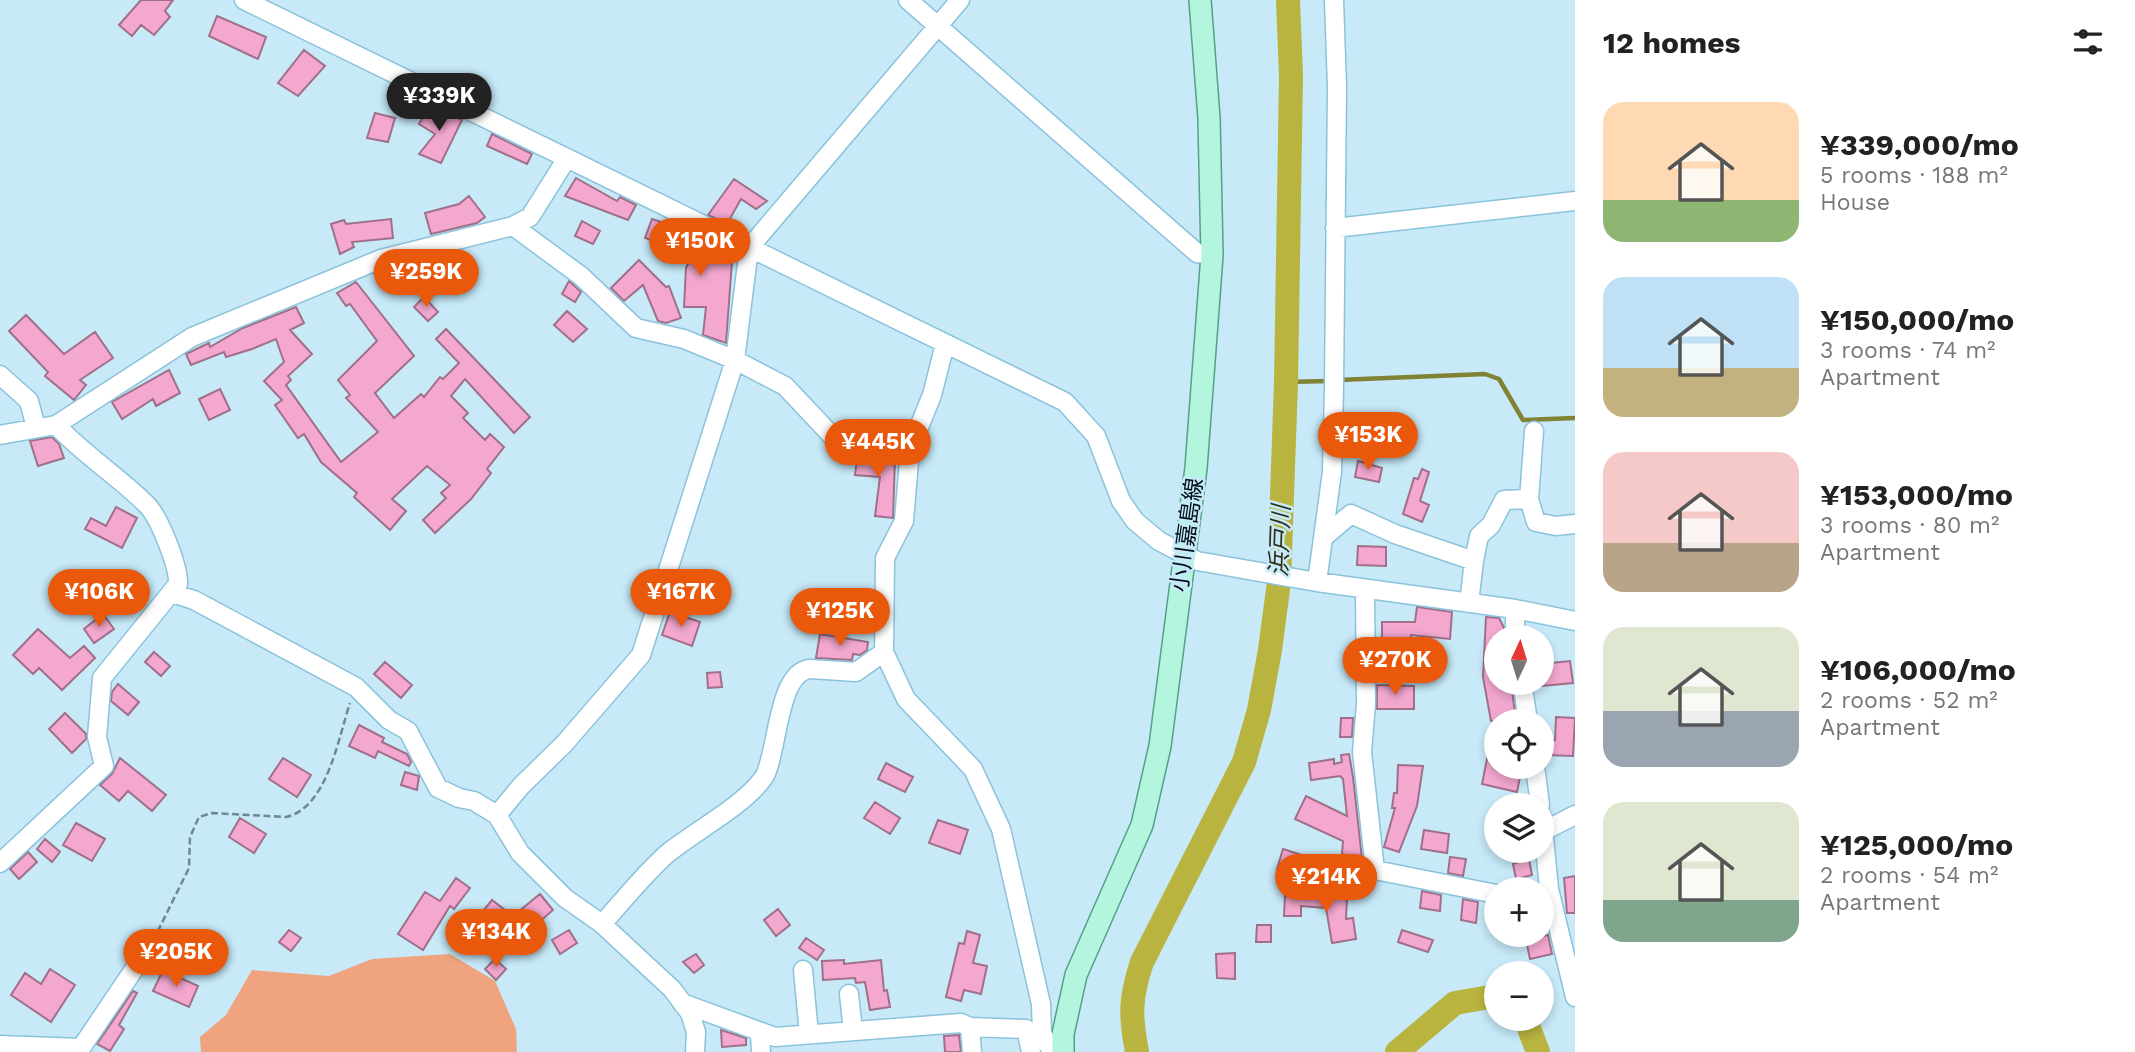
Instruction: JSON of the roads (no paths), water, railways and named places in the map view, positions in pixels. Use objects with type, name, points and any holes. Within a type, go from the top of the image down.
[{"type":"main road","name":"小川嘉島線","points":[[1051,1049],[1076,975],[1142,825],[1160,746],[1203,390],[1212,255],[1209,117],[1200,0]]},
{"type":"street","points":[[244,0],[1066,402],[1096,436],[1121,501],[1135,521],[1184,555],[1209,564],[1514,609],[1575,621]]},
{"type":"street","points":[[908,0],[1197,253],[1212,255]]},
{"type":"street","points":[[497,815],[521,786],[564,744],[640,655],[735,360],[749,248],[960,0]]},
{"type":"street","points":[[1313,581],[1323,538],[1332,472],[1334,0]]},
{"type":"street","points":[[0,435],[57,425],[192,337],[381,259],[513,226],[530,217],[567,158]]},
{"type":"street","points":[[1335,228],[1575,201]]},
{"type":"street","points":[[513,226],[581,276],[636,328],[684,339],[735,360],[785,386],[834,438],[910,449]]},
{"type":"street","points":[[944,344],[932,395],[910,449],[904,521],[885,558],[884,652],[906,699],[973,769],[1001,829],[1041,1004],[1042,1033],[1051,1049]]},
{"type":"street","points":[[0,375],[29,401],[36,428]]},
{"type":"street","points":[[0,863],[104,766],[97,737],[102,678],[172,593],[179,573],[149,506],[74,444],[57,425]]},
{"type":"street","points":[[1534,431],[1529,499],[1536,522],[1575,524]]},
{"type":"street","points":[[1469,603],[1479,536],[1491,525],[1504,500],[1529,499]]},
{"type":"street","points":[[1323,538],[1330,536],[1351,514],[1395,534],[1474,561]]},
{"type":"street","points":[[1365,589],[1366,704],[1362,752],[1375,870],[1484,892]]},
{"type":"street","points":[[172,593],[194,600],[356,687],[389,720],[408,731],[438,788],[459,799],[474,801],[497,815],[520,853],[565,898],[602,924],[672,989],[690,1013],[696,1032],[695,1052]]},
{"type":"street","points":[[1514,609],[1515,625]]},
{"type":"street","points":[[602,924],[666,855],[742,800],[764,776],[783,701],[803,670],[856,672],[884,652]]},
{"type":"street","points":[[1554,821],[1575,815]]},
{"type":"street","points":[[1554,921],[1575,997]]},
{"type":"street","points":[[0,1045],[81,1048],[145,953]]},
{"type":"street","points":[[803,970],[809,1034]]},
{"type":"street","points":[[849,993],[853,1031]]},
{"type":"street","points":[[682,1003],[775,1037],[961,1023],[970,1027],[1026,1029],[1051,1049]]},
{"type":"street","points":[[970,1027],[972,1052]]},
{"type":"street","points":[[760,1032],[761,1052]]},
{"type":"waterway","name":"浜戸川","points":[[1137,1052],[1132,1007],[1142,962],[1244,762],[1259,710],[1270,650],[1279,582],[1286,382],[1291,75],[1288,0]]},
{"type":"waterway","points":[[1338,380],[1485,374],[1499,379],[1523,420],[1575,418]]},
{"type":"waterway","points":[[1286,382],[1329,381]]},
{"type":"waterway","name":"浜戸川","points":[[1397,1052],[1455,1003],[1484,998]]},
{"type":"waterway","name":"浜戸川","points":[[1530,1031],[1538,1052]]}]
